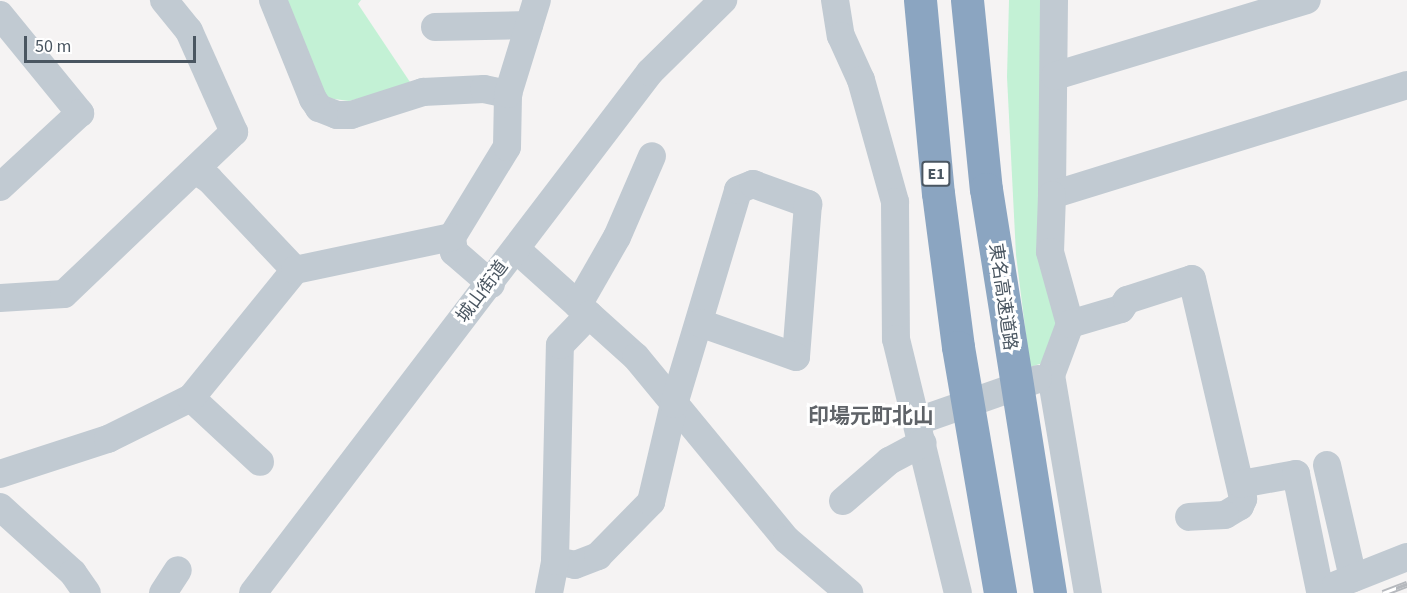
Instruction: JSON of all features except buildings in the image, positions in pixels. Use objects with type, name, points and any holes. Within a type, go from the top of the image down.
[{"type":"highway","name":"E1","points":[[920,0],[938,193],[958,347],[1000,593]]},
{"type":"highway","name":"東名高速道路","points":[[967,0],[986,189],[1008,344],[1050,593]]},
{"type":"street","points":[[273,0],[319,108],[351,115],[423,92],[484,89],[508,94]]},
{"type":"street","name":"城山街道","points":[[253,593],[491,284],[650,72],[723,0]]},
{"type":"street","points":[[835,0],[841,36],[861,80],[896,202],[896,339],[921,432],[958,593]]},
{"type":"street","points":[[1054,0],[1055,76],[1050,252],[1070,324],[1051,375],[1088,593]]},
{"type":"street","points":[[1055,76],[1307,0]]},
{"type":"street","points":[[0,298],[64,294],[234,132],[189,31],[173,3]]},
{"type":"street","points":[[435,27],[533,13],[508,94],[507,147],[452,237],[454,252],[491,284]]},
{"type":"street","points":[[0,15],[80,113],[0,187]]},
{"type":"street","points":[[1052,195],[1407,85]]},
{"type":"street","points":[[549,593],[555,561],[560,345],[584,310],[652,156]]},
{"type":"street","points":[[195,170],[209,179],[295,270]]},
{"type":"street","points":[[555,561],[575,566],[598,555],[651,502],[674,404],[738,190],[753,184],[808,204],[796,357],[700,323]]},
{"type":"street","points":[[0,474],[108,439],[191,398],[295,270],[452,237]]},
{"type":"street","points":[[516,249],[636,357],[787,540],[841,590]]},
{"type":"street","points":[[1070,324],[1121,309],[1127,300],[1192,279],[1241,484],[1240,506],[1225,515],[1189,517]]},
{"type":"street","points":[[843,501],[921,432],[1051,375]]},
{"type":"street","points":[[191,398],[260,462]]},
{"type":"street","points":[[1327,465],[1353,578]]},
{"type":"street","points":[[1241,484],[1296,474],[1317,592],[1407,557]]},
{"type":"street","points":[[0,507],[73,573],[87,593]]},
{"type":"green space","points":[[281,0],[361,0],[358,4],[412,85],[349,101],[320,97]]},
{"type":"green space","points":[[1009,0],[1042,0],[1058,327],[1046,362],[1030,367],[1016,255],[1007,77]]},
{"type":"railway","points":[[1383,593],[1407,584]]},
{"type":"district","name":"印場元町北山","points":[[871,416]]}]
